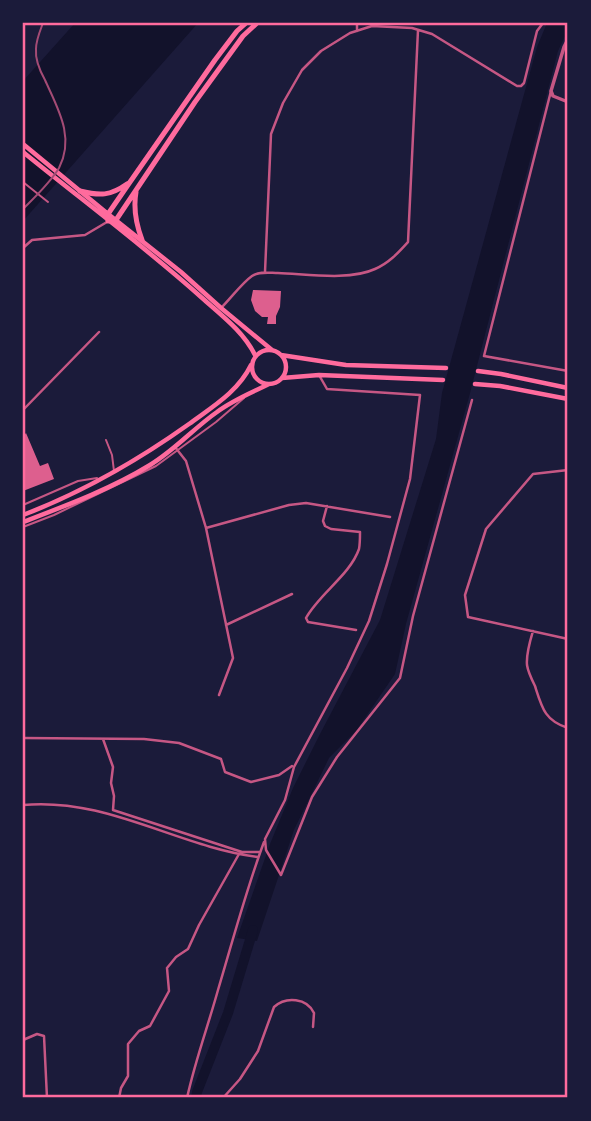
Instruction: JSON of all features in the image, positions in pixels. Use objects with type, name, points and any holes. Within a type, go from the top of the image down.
[{"type":"highway","points":[[246,23],[215,60],[108,218],[116,220],[221,66],[243,36],[257,23]]},
{"type":"highway","points":[[80,191],[106,194],[117,191],[130,182]]},
{"type":"highway","points":[[137,187],[135,222],[142,240]]},
{"type":"main road","points":[[23,144],[108,218]]},
{"type":"main road","points":[[23,152],[178,276],[237,329],[248,341],[255,355]]},
{"type":"main road","points":[[116,220],[281,355],[346,365],[446,368]]},
{"type":"main road","points":[[23,514],[57,502],[149,452],[227,395],[241,383],[255,355],[272,349]]},
{"type":"main road","points":[[251,365],[256,379],[262,383],[276,383],[285,372],[286,365],[281,355]]},
{"type":"main road","points":[[478,371],[568,388]]},
{"type":"main road","points":[[282,378],[342,375],[443,380]]},
{"type":"main road","points":[[23,525],[152,465],[177,448],[214,413],[269,384]]},
{"type":"main road","points":[[475,384],[568,399]]},
{"type":"street","points":[[357,23],[357,31]]},
{"type":"street","points":[[265,272],[271,134],[283,103],[302,71],[321,51],[350,33],[372,26],[418,30],[432,34],[517,86],[522,86],[537,31],[543,23]]},
{"type":"street","points":[[222,308],[253,274],[361,274],[384,264],[397,255],[408,242],[418,30]]},
{"type":"street","points":[[568,39],[551,91],[484,356],[568,371]]},
{"type":"street","points":[[551,91],[553,96],[568,102]]},
{"type":"street","points":[[23,182],[48,202]]},
{"type":"street","points":[[23,248],[32,240],[85,235],[108,218]]},
{"type":"street","points":[[23,411],[99,332]]},
{"type":"street","points":[[187,1098],[194,1065],[259,854],[285,800],[295,764],[369,621],[410,479],[420,395],[327,389],[319,375]]},
{"type":"street","points":[[265,838],[266,850],[281,875],[312,797],[324,777],[400,677],[413,616],[471,400]]},
{"type":"street","points":[[106,440],[115,472]]},
{"type":"street","points":[[177,448],[186,461],[206,528],[233,658],[219,695]]},
{"type":"street","points":[[568,470],[533,474],[494,519],[486,529],[465,595],[468,617],[568,639]]},
{"type":"street","points":[[23,505],[78,481],[105,477]]},
{"type":"street","points":[[206,528],[289,505],[306,503],[390,517]]},
{"type":"street","points":[[327,506],[323,521],[325,526],[360,532],[359,548],[352,563],[306,618],[307,622],[356,631]]},
{"type":"street","points":[[226,625],[292,594]]},
{"type":"street","points":[[533,631],[527,665],[540,702],[546,715],[556,724],[568,728]]},
{"type":"street","points":[[23,738],[144,739],[179,743],[221,760],[225,772],[251,782],[279,775],[295,764]]},
{"type":"street","points":[[103,739],[113,767],[113,810],[223,847],[259,854]]},
{"type":"street","points":[[23,805],[57,804],[88,809],[126,818],[239,854],[259,854]]},
{"type":"street","points":[[119,1098],[128,1076],[128,1044],[139,1031],[150,1026],[169,990],[167,968],[176,957],[188,949],[239,854]]},
{"type":"street","points":[[223,1098],[240,1079],[258,1051],[274,1007],[278,1003],[287,999],[308,1004],[314,1013],[313,1027]]},
{"type":"street","points":[[23,1040],[37,1034],[44,1036],[47,1098]]},
{"type":"shaded area","points":[[75,23],[198,23],[23,221],[23,81]]},
{"type":"shaded area","points":[[547,23],[568,23],[568,30],[558,51],[395,674],[356,731],[329,758],[294,830],[257,941],[237,938],[293,788],[380,620],[436,439],[442,393],[537,47]]},
{"type":"building","points":[[253,290],[281,291],[276,324],[267,324],[268,317],[262,317],[255,311],[251,300]]},
{"type":"building","points":[[26,433],[40,466],[48,463],[54,479],[23,491],[23,437]]},
{"type":"waterway","points":[[196,1098],[228,1013],[253,930]]},
{"type":"tram line","points":[[23,209],[55,174],[64,157],[63,123],[36,57],[43,23]]}]
